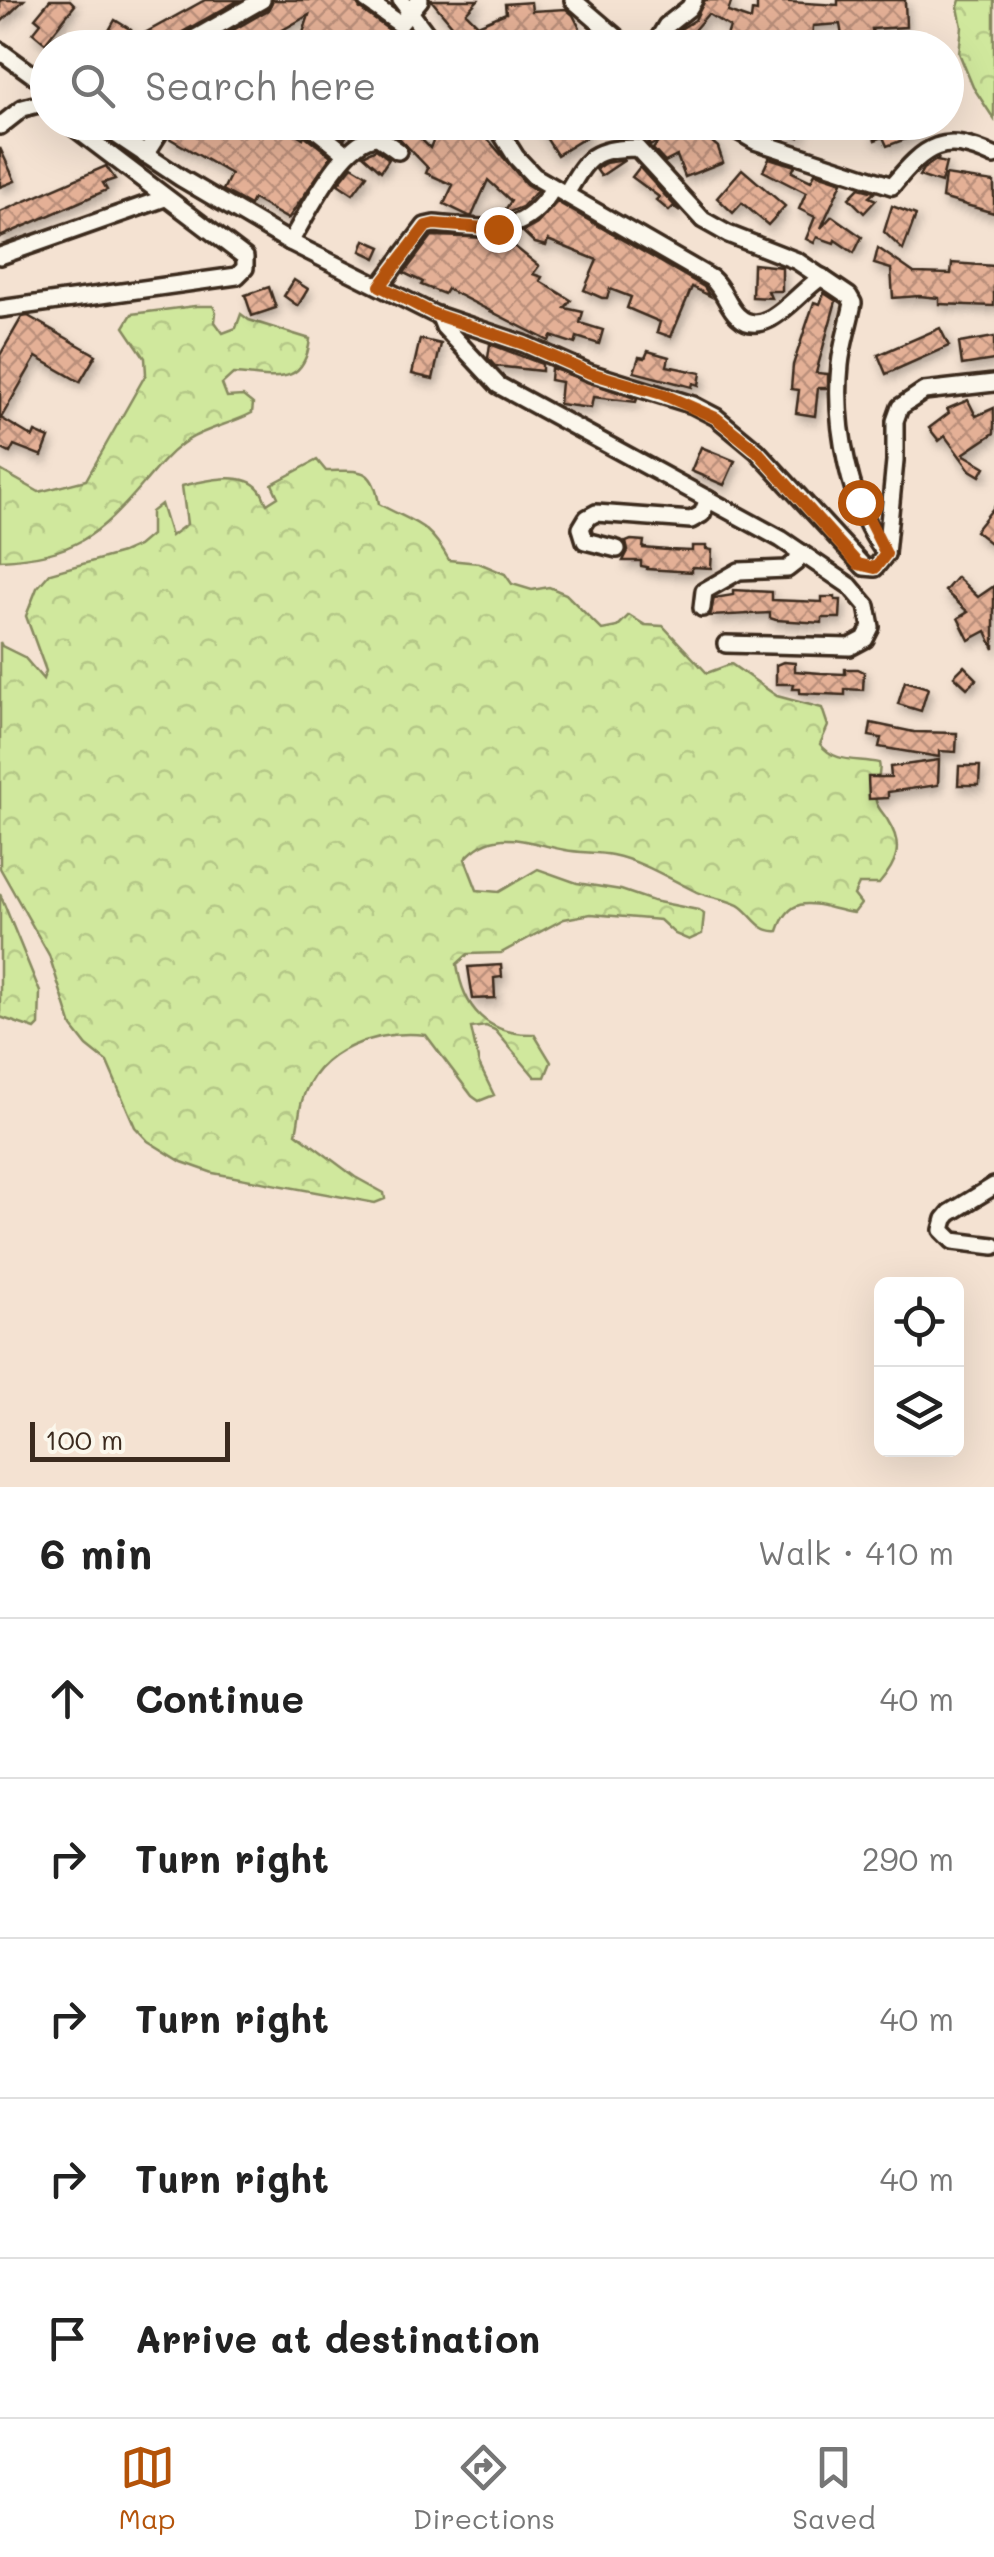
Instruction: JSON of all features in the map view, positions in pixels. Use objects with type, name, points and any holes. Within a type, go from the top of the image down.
[{"type":"street","points":[[210,30],[262,0]]},
{"type":"street","points":[[366,0],[398,24],[403,23],[411,4]]},
{"type":"street","points":[[573,0],[608,30]]},
{"type":"street","points":[[664,30],[694,0]]},
{"type":"street","points":[[411,4],[426,30]]},
{"type":"street","points":[[0,51],[30,73]]},
{"type":"street","points":[[0,126],[30,106]]},
{"type":"street","points":[[0,310],[237,276],[245,268],[245,258],[90,140]]},
{"type":"street","points":[[123,140],[290,242],[440,316],[524,344],[600,377],[662,394],[716,418],[757,451],[858,564],[875,568],[886,554],[896,460],[895,421],[900,407],[924,392],[994,383]]},
{"type":"street","points":[[145,155],[155,140]]},
{"type":"street","points":[[329,140],[345,153]]},
{"type":"street","points":[[290,242],[345,153],[364,140]]},
{"type":"street","points":[[382,140],[398,151]]},
{"type":"street","points":[[506,140],[534,176],[711,278],[737,316],[755,325],[771,320],[822,277]]},
{"type":"street","points":[[753,140],[892,186],[914,160],[939,143],[967,144],[994,156]]},
{"type":"street","points":[[380,286],[426,226],[514,226],[529,219],[595,153],[637,148],[702,220],[796,261],[850,296],[853,303],[840,361],[839,424],[860,502],[886,554]]},
{"type":"street","points":[[1,254],[166,198]]},
{"type":"street","points":[[440,316],[444,327],[498,384],[800,552],[850,586],[863,598],[870,613],[871,628],[865,639],[850,648],[726,644]]},
{"type":"street","points":[[617,548],[585,542],[580,532],[586,518],[596,513],[690,520],[702,514],[708,499]]},
{"type":"street","points":[[702,608],[704,591],[744,570],[787,570],[800,552]]},
{"type":"street","points":[[994,1186],[950,1213],[942,1230],[953,1242],[994,1246]]},
{"type":"green space","points":[[960,0],[994,0],[994,119],[964,65],[964,30]]},
{"type":"green space","points":[[213,306],[215,322],[223,333],[236,328],[241,314],[310,339],[307,355],[301,366],[284,376],[233,374],[222,384],[227,397],[243,396],[253,404],[252,413],[181,444],[97,530],[47,554],[0,560],[0,470],[39,492],[86,480],[146,374],[145,358],[124,327],[132,314]]},
{"type":"green space","points":[[317,460],[326,471],[356,471],[368,476],[379,504],[427,530],[449,560],[479,563],[505,574],[512,584],[532,590],[549,587],[566,594],[602,630],[617,627],[629,615],[645,625],[663,626],[707,673],[731,664],[777,696],[822,708],[828,726],[820,744],[826,750],[840,757],[879,763],[875,796],[897,846],[894,861],[879,884],[859,884],[854,895],[861,904],[854,913],[799,905],[791,909],[778,931],[762,927],[736,904],[697,892],[623,858],[512,839],[488,842],[476,849],[465,859],[477,890],[499,892],[538,869],[577,883],[698,910],[704,914],[702,934],[689,940],[675,934],[660,920],[591,914],[564,919],[501,953],[468,954],[457,964],[472,1006],[480,1016],[503,1030],[534,1034],[551,1062],[545,1077],[535,1077],[495,1030],[486,1026],[471,1028],[479,1064],[494,1095],[479,1101],[426,1035],[370,1040],[335,1056],[310,1083],[296,1133],[355,1177],[384,1193],[385,1199],[375,1203],[213,1173],[182,1162],[148,1141],[135,1127],[107,1062],[72,1027],[49,955],[0,868],[0,642],[24,657],[43,679],[46,671],[26,616],[37,588],[50,573],[138,546],[151,535],[151,512],[161,504],[171,536],[187,524],[182,486],[222,478],[243,480],[259,489],[267,504],[278,497],[272,484]]},
{"type":"green space","points":[[0,894],[40,992],[39,1025],[35,1029],[0,1017]]},
{"type":"building","points":[[0,0],[24,0],[0,23]]},
{"type":"building","points":[[50,0],[70,0],[75,5],[55,30],[35,30],[41,23],[35,18]]},
{"type":"building","points":[[205,0],[239,0],[186,30],[150,30]]},
{"type":"building","points":[[273,0],[355,0],[360,9],[389,30],[304,30],[309,15],[283,30],[233,30],[268,10]]},
{"type":"building","points":[[431,0],[478,0],[466,13],[478,25],[506,13],[505,4],[531,2],[532,11],[566,9],[581,30],[448,30],[452,25]]},
{"type":"building","points":[[705,0],[732,0],[728,12],[751,20],[752,11],[757,12],[757,0],[838,5],[838,0],[905,0],[906,27],[841,30],[840,24],[813,26],[813,30],[729,30],[708,14],[694,30],[679,30],[695,20]]},
{"type":"building","points":[[115,20],[131,30],[109,30]]},
{"type":"building","points":[[172,140],[310,140],[331,156],[288,219],[253,199],[250,205],[223,190],[231,174]]},
{"type":"building","points":[[401,140],[422,140],[430,148],[433,140],[489,140],[526,184],[537,191],[522,207],[502,215],[511,201],[488,180],[469,216],[444,204],[453,185],[426,173],[428,168]]},
{"type":"building","points":[[547,140],[581,140],[557,155]]},
{"type":"building","points":[[660,140],[710,140],[718,147],[723,162],[685,177],[677,156],[665,162],[653,149]]},
{"type":"building","points":[[0,148],[15,181],[0,187]]},
{"type":"building","points":[[376,149],[389,159],[381,171],[363,155]]},
{"type":"building","points":[[769,158],[795,166],[792,172],[811,181],[815,173],[842,182],[821,228],[832,216],[862,237],[854,253],[835,240],[834,243],[817,237],[814,243],[806,239],[815,217],[799,209],[806,193],[763,171]]},
{"type":"building","points":[[939,158],[937,161],[946,163],[941,183],[919,176],[923,169]]},
{"type":"building","points":[[625,160],[601,176],[596,169],[605,163]]},
{"type":"building","points":[[106,166],[115,179],[103,183],[107,190],[0,237],[0,212]]},
{"type":"building","points":[[352,166],[367,175],[353,194],[338,184]]},
{"type":"building","points":[[639,168],[680,212],[673,207],[669,211],[656,200],[659,197],[632,177]]},
{"type":"building","points":[[742,169],[785,206],[768,225],[742,203],[733,213],[717,198]]},
{"type":"building","points":[[945,175],[994,182],[994,213],[942,198]]},
{"type":"building","points":[[859,188],[875,192],[869,197],[876,200],[864,213],[849,198]]},
{"type":"building","points":[[557,202],[704,287],[710,296],[692,287],[671,337],[657,332],[660,322],[627,308],[631,297],[610,289],[607,298],[602,298],[584,290],[597,260],[548,240],[546,246],[535,243],[523,232],[537,224]]},
{"type":"building","points":[[892,206],[916,215],[903,250],[884,232]]},
{"type":"building","points":[[432,236],[504,238],[539,266],[533,274],[542,277],[540,281],[571,300],[565,308],[583,312],[580,323],[603,330],[599,344],[577,337],[575,344],[551,336],[549,341],[447,289],[444,294],[421,285],[423,282],[404,273]]},
{"type":"building","points":[[365,240],[381,247],[376,258],[361,251]]},
{"type":"building","points":[[878,248],[914,273],[951,274],[952,263],[994,266],[994,306],[939,304],[939,298],[919,296],[893,298],[891,269],[874,264]]},
{"type":"building","points":[[753,264],[782,267],[782,291],[768,291],[771,298],[752,297]]},
{"type":"building","points":[[294,280],[308,289],[298,306],[284,296]]},
{"type":"building","points":[[269,287],[276,308],[252,316],[245,295]]},
{"type":"building","points":[[824,293],[836,301],[816,373],[828,374],[828,388],[818,388],[815,416],[796,413],[799,390],[791,389],[793,365],[814,302],[820,304]]},
{"type":"building","points":[[28,316],[96,355],[80,382],[36,357],[1,418],[33,437],[35,432],[49,438],[42,456],[14,445],[10,453],[0,448],[0,355],[22,317]]},
{"type":"building","points":[[940,328],[949,346],[886,374],[878,355]]},
{"type":"building","points":[[994,337],[994,360],[962,365],[959,343]]},
{"type":"building","points":[[420,339],[441,344],[433,379],[412,374]]},
{"type":"building","points":[[490,344],[542,364],[542,371],[495,366],[488,358]]},
{"type":"building","points":[[648,351],[669,357],[667,366],[701,373],[699,385],[693,383],[692,387],[634,372],[639,357],[645,358]]},
{"type":"building","points":[[551,368],[637,399],[636,402],[593,397],[591,408],[559,404],[561,382],[550,380]]},
{"type":"building","points":[[968,400],[976,416],[994,408],[994,433],[963,454],[985,467],[980,476],[970,470],[945,436],[939,441],[929,428],[949,413],[947,409]]},
{"type":"building","points":[[701,447],[735,461],[724,485],[691,471]]},
{"type":"building","points":[[994,507],[994,546],[975,531]]},
{"type":"building","points":[[644,541],[643,548],[668,550],[692,551],[692,546],[706,546],[712,550],[711,568],[692,567],[692,572],[647,569],[641,561],[623,561],[628,551],[626,542]]},
{"type":"building","points":[[957,577],[978,597],[994,586],[994,649],[986,631],[969,640],[958,618],[968,612],[945,591]]},
{"type":"building","points":[[733,590],[772,592],[772,600],[822,602],[822,597],[835,597],[841,600],[840,618],[822,618],[822,623],[776,620],[770,618],[770,613],[710,616],[714,598],[733,595]]},
{"type":"building","points":[[795,663],[795,671],[845,674],[845,669],[858,669],[864,672],[863,690],[845,689],[845,695],[800,693],[800,689],[793,689],[794,684],[776,684],[776,665]]},
{"type":"building","points":[[964,666],[977,679],[967,688],[954,676]]},
{"type":"building","points":[[905,681],[928,688],[921,711],[898,704]]},
{"type":"building","points":[[871,723],[914,732],[957,733],[956,752],[939,751],[939,757],[879,747],[881,738],[869,736]]},
{"type":"building","points":[[939,760],[938,785],[888,792],[888,798],[869,799],[868,777],[891,777],[890,767]]},
{"type":"building","points":[[959,766],[980,766],[979,785],[958,785]]},
{"type":"building","points":[[501,965],[502,977],[494,978],[495,998],[473,999],[468,967]]},
{"type":"route","points":[[498,229],[426,226],[380,286],[434,314],[524,344],[590,373],[662,394],[716,418],[757,451],[858,564],[875,568],[886,554],[860,502]]}]
